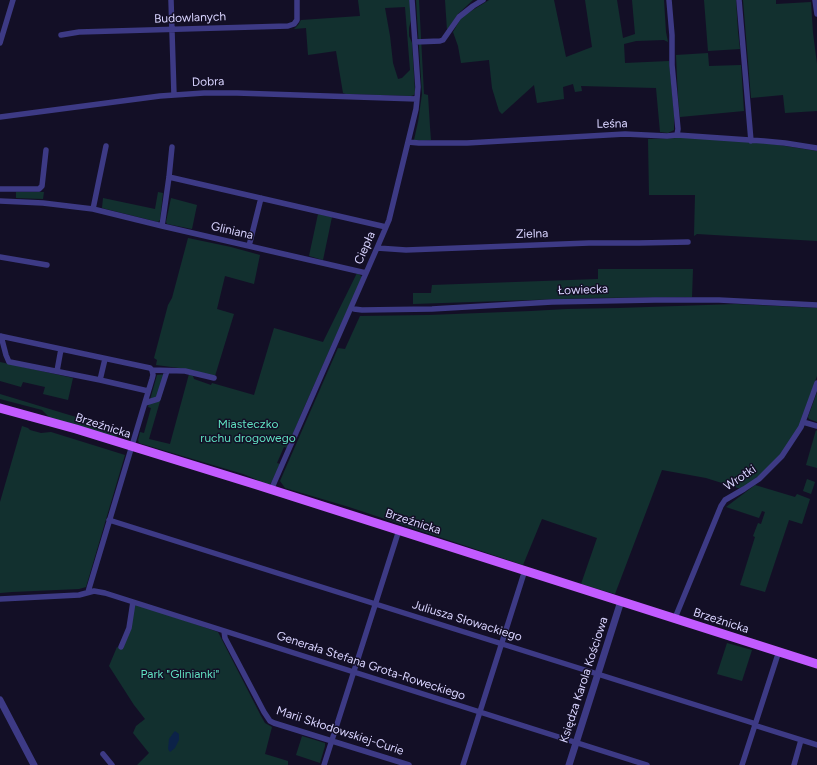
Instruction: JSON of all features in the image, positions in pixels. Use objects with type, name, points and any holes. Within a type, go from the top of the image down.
[{"type":"main road","name":"Brzeźnicka","points":[[0,408],[76,429],[399,530],[817,664]]},
{"type":"street","points":[[0,43],[13,0]]},
{"type":"street","points":[[171,0],[174,95]]},
{"type":"street","name":"Budowlanych","points":[[61,35],[79,32],[292,26],[296,22],[297,18],[297,0]]},
{"type":"street","name":"Ciepła","points":[[271,490],[386,227],[416,109],[418,87],[412,0]]},
{"type":"street","points":[[415,42],[443,40],[459,17],[483,0]]},
{"type":"street","points":[[669,0],[672,35],[672,65],[678,129],[677,135]]},
{"type":"street","points":[[739,0],[751,141]]},
{"type":"street","points":[[815,0],[817,14]]},
{"type":"street","name":"Dobra","points":[[0,117],[174,95],[204,93],[417,99]]},
{"type":"street","name":"Leśna","points":[[408,142],[467,143],[625,134],[677,135],[785,143],[817,148]]},
{"type":"street","points":[[93,209],[106,146]]},
{"type":"street","points":[[162,226],[172,147]]},
{"type":"street","points":[[0,189],[40,190],[42,186],[46,150]]},
{"type":"street","points":[[169,177],[386,227]]},
{"type":"street","points":[[249,246],[261,198]]},
{"type":"street","name":"Gliniana","points":[[0,201],[43,203],[93,209],[366,273]]},
{"type":"street","name":"Zielna","points":[[377,248],[406,250],[589,243],[688,242]]},
{"type":"street","points":[[0,257],[47,265]]},
{"type":"street","name":"Łowiecka","points":[[351,308],[362,310],[432,309],[581,301],[655,300],[719,300],[817,305]]},
{"type":"street","points":[[148,390],[9,362],[0,336],[150,368],[152,370],[184,371],[214,378]]},
{"type":"street","points":[[57,372],[61,349]]},
{"type":"street","points":[[100,380],[105,359]]},
{"type":"street","points":[[88,592],[145,403],[153,375],[152,370]]},
{"type":"street","points":[[145,403],[158,399],[167,371]]},
{"type":"street","name":"Wrotki","points":[[674,618],[721,506],[725,500],[759,479],[782,456],[794,440],[803,422],[817,383]]},
{"type":"street","points":[[803,422],[817,426]]},
{"type":"street","name":"Juliusza Słowackiego","points":[[110,520],[502,643],[817,745]]},
{"type":"street","points":[[324,765],[399,530]]},
{"type":"street","points":[[463,765],[525,570]]},
{"type":"street","name":"Generała Stefana Grota-Roweckiego","points":[[0,599],[79,595],[94,591],[104,593],[647,765]]},
{"type":"street","name":"Księdza Karola Kościowa","points":[[569,765],[621,601]]},
{"type":"street","points":[[121,647],[129,628],[133,602]]},
{"type":"street","name":"Marii Skłodowskiej-Curie","points":[[224,631],[225,638],[268,718],[274,723],[408,765]]},
{"type":"street","points":[[742,765],[779,651]]},
{"type":"street","points":[[0,700],[34,765]]},
{"type":"street","points":[[794,765],[802,740]]},
{"type":"street","points":[[103,754],[112,765]]},
{"type":"green space","points":[[358,0],[410,0],[411,20],[409,36],[412,43],[414,95],[343,93],[336,51],[308,55],[306,28],[294,29],[301,20],[360,16]],"holes":[[[405,7],[410,70],[402,78],[398,79],[393,63],[385,8]]]},
{"type":"green space","points":[[416,0],[419,0],[424,94],[428,95],[431,140],[422,141],[414,140],[422,94]]},
{"type":"green space","points":[[445,0],[473,0],[458,14],[447,30]]},
{"type":"green space","points":[[489,0],[554,0],[566,57],[592,47],[585,0],[617,0],[623,38],[635,34],[632,0],[664,0],[668,42],[664,40],[636,41],[624,44],[625,63],[669,61],[674,130],[668,133],[660,132],[656,88],[581,86],[582,91],[575,92],[573,84],[563,87],[564,99],[537,103],[534,85],[502,114],[499,111],[492,88],[489,60],[461,63],[458,46],[453,32],[461,18]]},
{"type":"green space","points":[[704,0],[736,0],[740,49],[708,51]]},
{"type":"green space","points":[[743,0],[776,0],[776,4],[811,2],[817,64],[817,111],[785,113],[783,95],[751,98]]},
{"type":"green space","points":[[708,53],[709,66],[741,65],[744,111],[680,117],[676,55]]},
{"type":"green space","points":[[683,137],[766,143],[817,151],[817,241],[697,234],[694,236],[695,195],[649,195],[648,139]]},
{"type":"green space","points":[[16,192],[44,192],[43,199],[16,198]]},
{"type":"green space","points":[[158,192],[163,193],[160,220],[158,222],[102,208],[103,198],[155,209]]},
{"type":"green space","points":[[171,198],[197,205],[192,229],[167,224],[166,222]]},
{"type":"green space","points":[[318,214],[332,217],[323,260],[309,256]]},
{"type":"green space","points":[[188,238],[260,255],[254,284],[225,276],[217,309],[234,314],[215,376],[179,368],[156,365],[157,360],[154,358]]},
{"type":"green space","points":[[598,269],[693,269],[692,297],[591,298],[413,304],[413,293],[431,293],[432,285],[598,279]]},
{"type":"green space","name":"Miasteczko ruchu drogowego","points":[[357,273],[362,277],[287,448],[284,447],[277,463],[280,464],[270,484],[260,483],[260,481],[243,474],[139,443],[138,440],[140,432],[144,433],[151,408],[148,407],[157,375],[168,374],[149,439],[170,444],[189,374],[193,376],[194,379],[211,385],[212,383],[254,395],[274,328],[323,342]]},
{"type":"green space","points":[[736,304],[817,308],[817,376],[798,430],[777,460],[741,489],[706,478],[662,470],[615,594],[581,584],[597,538],[542,519],[523,565],[349,507],[285,488],[280,481],[338,348],[345,349],[360,316],[429,315]]},
{"type":"green space","points":[[0,362],[73,378],[68,400],[43,394],[45,387],[23,382],[21,387],[0,381]]},
{"type":"green space","points":[[817,392],[817,422],[809,419],[808,417]]},
{"type":"green space","points":[[0,394],[120,430],[116,439],[50,418],[42,410],[0,399]]},
{"type":"green space","points":[[22,426],[41,433],[51,432],[125,455],[86,587],[79,589],[0,593],[0,502]]},
{"type":"green space","points":[[816,430],[817,431],[817,468],[806,465]]},
{"type":"green space","points":[[807,479],[815,482],[811,494],[803,491]]},
{"type":"green space","points":[[755,485],[795,497],[797,494],[810,499],[802,524],[789,520],[765,592],[740,585],[755,537],[753,536],[758,523],[761,524],[765,512],[762,511],[759,518],[726,507]]},
{"type":"green space","name":"Park \"Glinianki\"","points":[[134,603],[218,632],[261,716],[265,723],[272,727],[265,754],[288,761],[288,765],[137,765],[149,753],[133,733],[136,726],[145,719],[134,705],[109,666],[117,647],[123,649],[132,620]]},
{"type":"green space","points":[[727,643],[752,650],[742,681],[717,674]]},
{"type":"green space","points":[[302,736],[325,743],[320,763],[296,755]]},
{"type":"water","points":[[175,731],[179,734],[179,740],[175,748],[170,752],[168,749],[169,739]]}]
